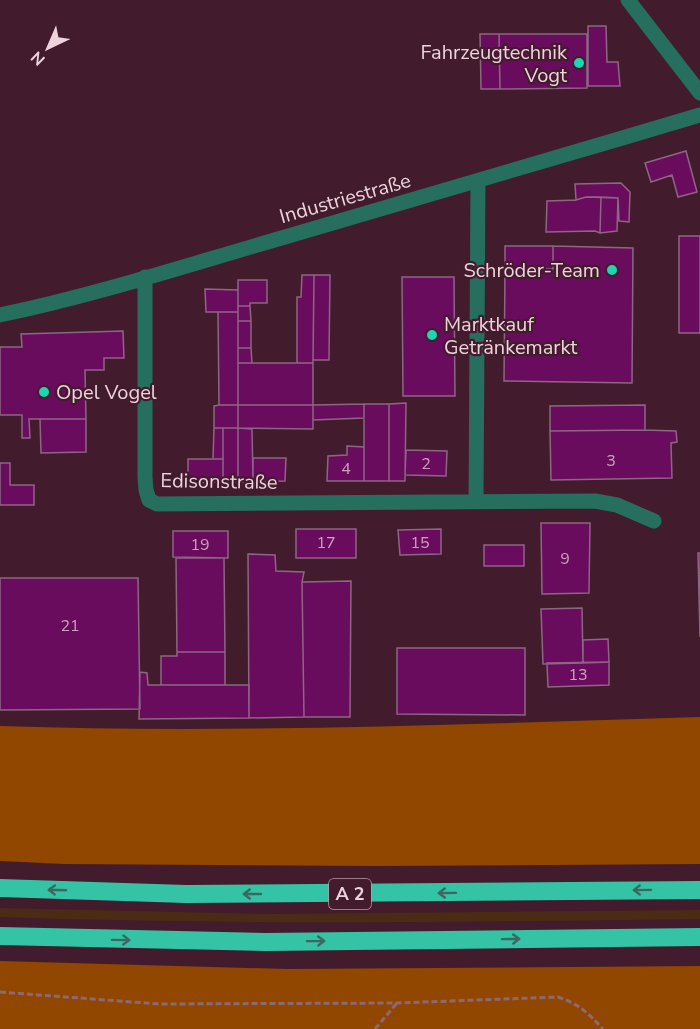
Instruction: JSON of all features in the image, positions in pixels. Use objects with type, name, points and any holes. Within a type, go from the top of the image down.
[{"type":"highway","name":"A 2","points":[[0,888],[186,894],[700,890]]},
{"type":"highway","points":[[0,936],[266,942],[700,937]]},
{"type":"street","points":[[628,0],[700,93]]},
{"type":"street","name":"Industriestraße","points":[[0,315],[34,308],[478,182],[700,115]]},
{"type":"street","points":[[476,501],[478,182]]},
{"type":"street","name":"Edisonstraße","points":[[145,277],[145,477],[149,500],[157,504],[595,501],[617,505],[654,521]]},
{"type":"path","points":[[0,992],[159,1004],[397,1003],[558,997],[574,1002],[589,1013],[603,1029]]},
{"type":"path","points":[[375,1029],[397,1003]]},
{"type":"shaded area","points":[[700,717],[700,864],[375,866],[64,864],[0,861],[0,726],[262,729]]},
{"type":"shaded area","points":[[0,908],[268,914],[700,910],[700,919],[438,922],[87,920],[0,917]]},
{"type":"shaded area","points":[[0,961],[287,969],[700,966],[700,1029],[0,1029]]},
{"type":"building","points":[[588,26],[606,26],[607,62],[618,62],[620,86],[588,86]]},
{"type":"building","points":[[480,34],[499,34],[500,89],[481,89]]},
{"type":"building","points":[[499,34],[587,34],[587,88],[500,89]]},
{"type":"building","points":[[686,151],[697,192],[678,197],[672,175],[651,182],[645,163]]},
{"type":"building","points":[[621,183],[630,192],[629,222],[619,221],[618,198],[586,197],[576,200],[575,184]]},
{"type":"building","points":[[601,197],[600,233],[595,231],[546,232],[547,201],[576,200]]},
{"type":"building","points":[[601,197],[618,198],[617,231],[600,233]]},
{"type":"building","points":[[679,236],[700,236],[700,333],[679,333]]},
{"type":"building","points":[[505,246],[553,246],[553,269],[505,268]]},
{"type":"building","points":[[553,246],[633,248],[632,383],[504,381],[505,268],[553,269]]},
{"type":"building","points":[[302,275],[314,275],[313,363],[297,363],[297,297],[301,297]]},
{"type":"building","points":[[314,275],[330,275],[329,360],[313,360]]},
{"type":"building","points":[[402,277],[454,277],[455,396],[403,396]]},
{"type":"building","points":[[238,280],[267,280],[267,303],[238,306]]},
{"type":"building","points":[[205,289],[238,290],[238,312],[206,312]]},
{"type":"building","points":[[238,306],[250,306],[251,321],[238,321]]},
{"type":"building","points":[[218,312],[238,312],[238,405],[219,405]]},
{"type":"building","points":[[238,321],[251,321],[251,348],[238,348]]},
{"type":"building","points":[[123,331],[124,358],[104,358],[104,370],[85,370],[86,419],[29,419],[30,438],[22,438],[22,415],[0,415],[0,347],[22,347],[21,334]]},
{"type":"building","points":[[238,348],[251,348],[252,363],[238,363]]},
{"type":"building","points":[[238,363],[313,363],[313,405],[238,405]]},
{"type":"building","points":[[406,403],[405,481],[389,481],[389,404]]},
{"type":"building","points":[[364,404],[364,418],[313,420],[313,405]]},
{"type":"building","points":[[364,404],[389,404],[389,481],[364,481]]},
{"type":"building","points":[[238,405],[238,428],[214,428],[214,406]]},
{"type":"building","points":[[238,405],[313,405],[313,429],[238,428]]},
{"type":"building","points":[[645,405],[645,430],[550,431],[550,406]]},
{"type":"building","points":[[40,419],[86,419],[86,452],[41,453]]},
{"type":"building","points":[[214,428],[223,428],[223,459],[213,459]]},
{"type":"building","points":[[223,428],[238,428],[238,482],[223,482]]},
{"type":"building","points":[[238,428],[252,429],[253,482],[238,482]]},
{"type":"building","points":[[550,431],[676,431],[677,442],[671,443],[672,478],[551,480]]},
{"type":"building","points":[[347,446],[364,447],[364,481],[327,481],[328,456],[347,455]]},
{"type":"building","points":[[406,450],[447,451],[446,476],[405,475]]},
{"type":"building","points":[[253,458],[286,458],[285,481],[253,482]]},
{"type":"building","points":[[188,459],[223,459],[223,482],[188,483]]},
{"type":"building","points":[[0,463],[10,463],[10,485],[34,485],[34,505],[0,505]]},
{"type":"building","points":[[541,523],[590,523],[589,593],[542,594]]},
{"type":"building","points":[[296,529],[356,529],[356,558],[296,558]]},
{"type":"building","points":[[441,529],[441,554],[400,555],[398,530]]},
{"type":"building","points":[[173,531],[228,531],[228,558],[173,557]]},
{"type":"building","points":[[484,545],[524,545],[524,566],[484,566]]},
{"type":"building","points":[[698,553],[700,553],[700,637]]},
{"type":"building","points":[[248,554],[275,555],[276,571],[304,572],[302,582],[304,717],[249,718]]},
{"type":"building","points":[[176,558],[224,558],[225,652],[177,652]]},
{"type":"building","points":[[0,578],[138,578],[140,709],[0,710]]},
{"type":"building","points":[[351,581],[350,717],[304,717],[302,582]]},
{"type":"building","points":[[582,608],[583,663],[543,664],[541,609]]},
{"type":"building","points":[[608,639],[609,662],[583,663],[583,640]]},
{"type":"building","points":[[397,648],[525,648],[525,715],[397,714]]},
{"type":"building","points":[[177,652],[225,652],[225,685],[161,685],[161,656],[177,656]]},
{"type":"building","points":[[609,662],[609,685],[548,687],[547,663]]},
{"type":"building","points":[[140,672],[147,673],[148,685],[249,685],[249,718],[139,719]]},
{"type":"place","name":"Fahrzeugtechnik Vogt","points":[[579,63]]},
{"type":"place","name":"Schröder-Team","points":[[612,270]]},
{"type":"place","name":"Marktkauf Getränkemarkt","points":[[432,335]]},
{"type":"place","name":"Opel Vogel","points":[[44,392]]}]
